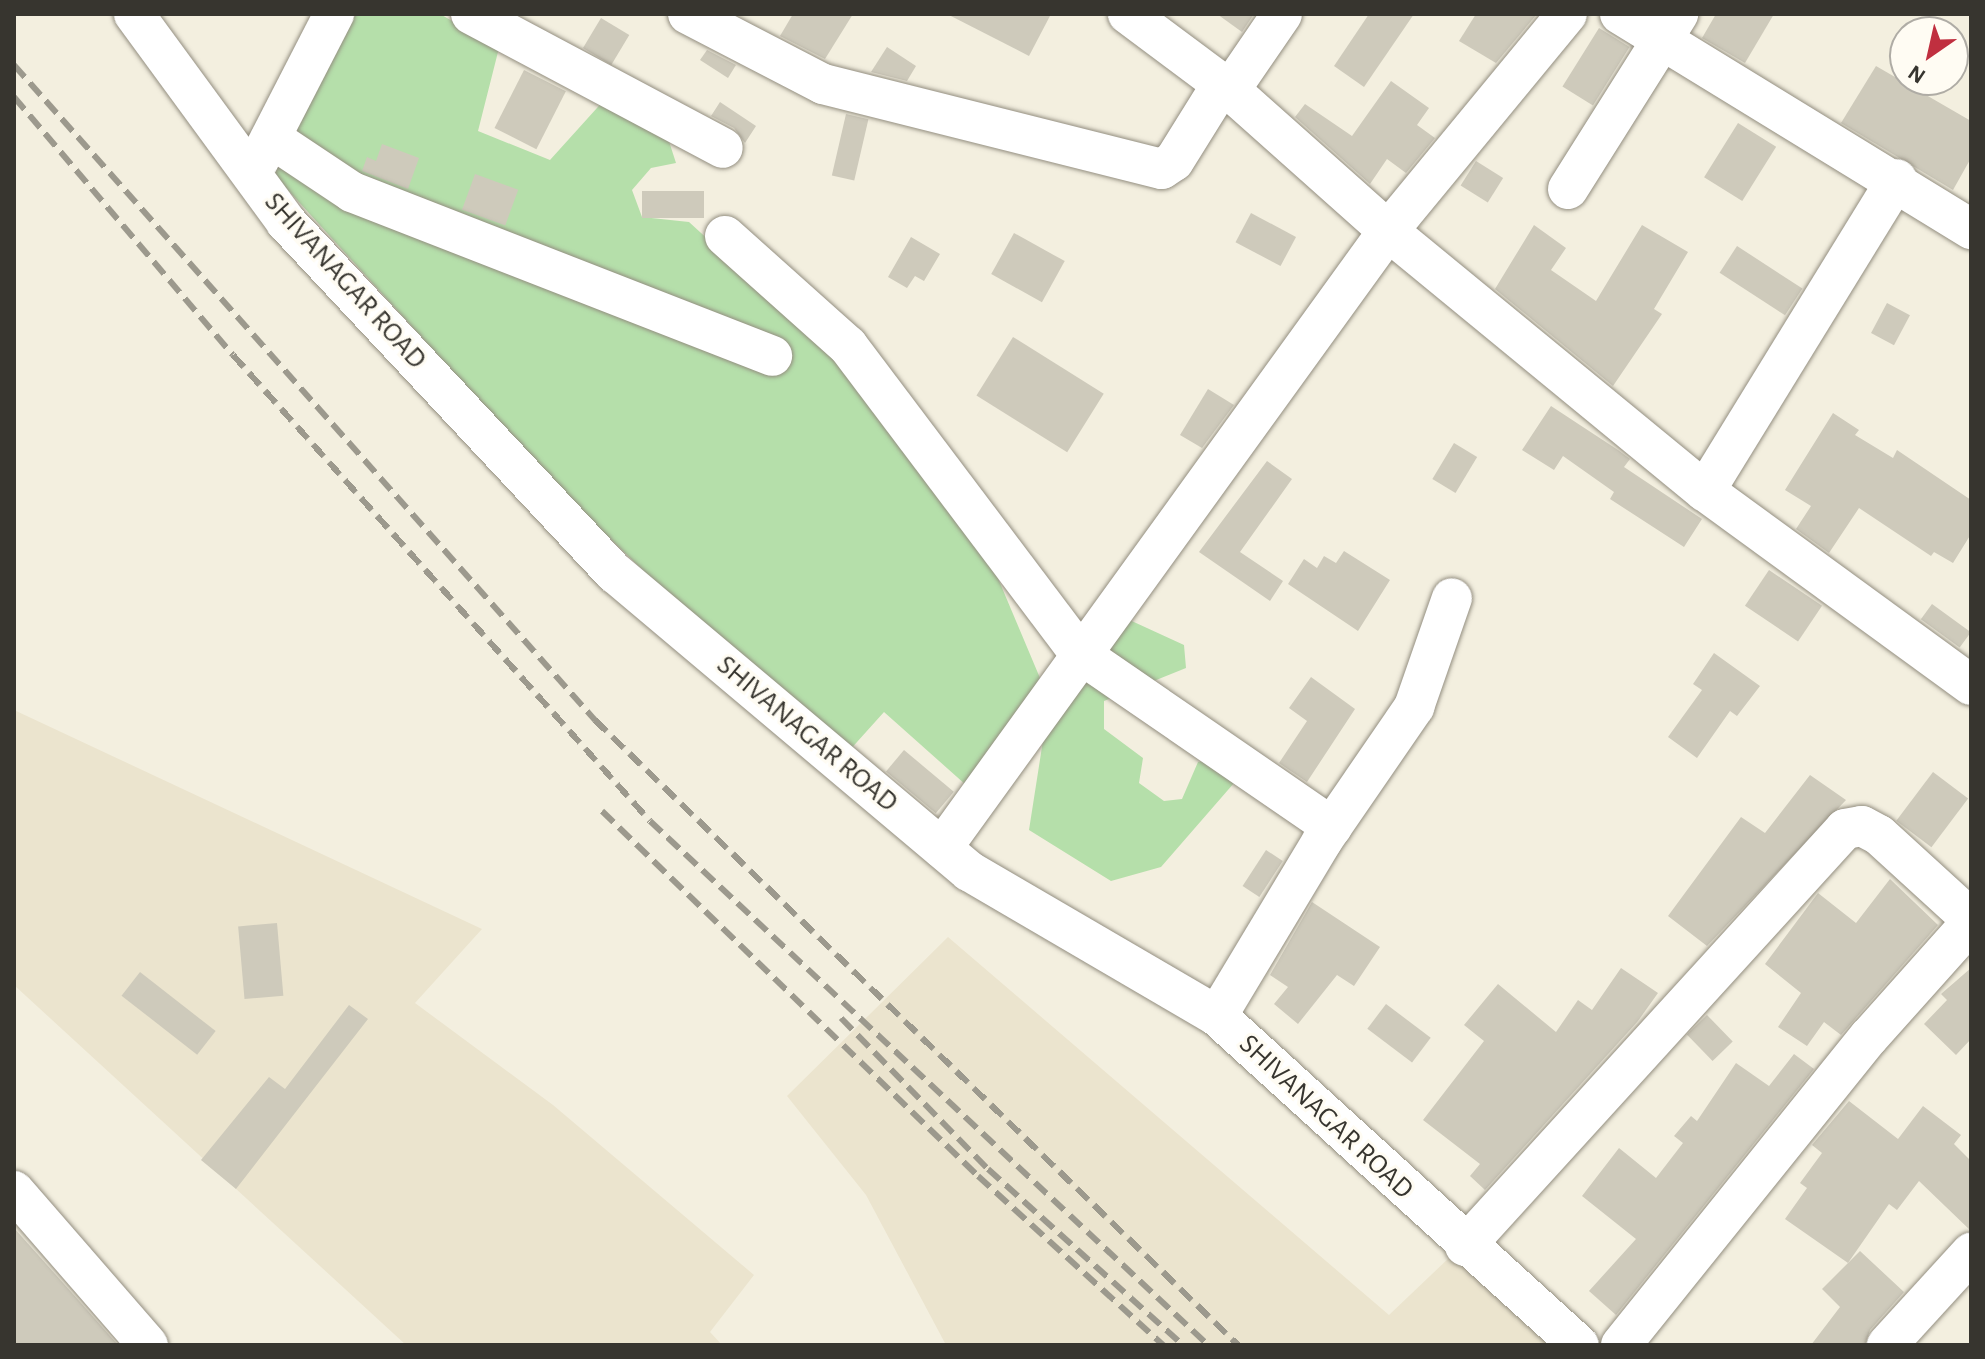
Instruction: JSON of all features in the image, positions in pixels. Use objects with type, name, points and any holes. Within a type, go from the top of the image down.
[{"type":"street","name":"SHIVANAGAR ROAD","points":[[134,14],[286,222],[615,573],[969,871],[1217,1016],[1465,1246],[1579,1345]]},
{"type":"street","points":[[251,174],[334,14]]},
{"type":"street","points":[[471,14],[723,148]]},
{"type":"street","points":[[688,14],[823,84],[1162,169],[1174,161],[1282,14]]},
{"type":"street","points":[[1128,14],[1226,87],[1388,231],[1705,491],[1971,685]]},
{"type":"street","points":[[942,848],[1079,653],[1388,231],[1567,14]]},
{"type":"street","points":[[1620,14],[1671,27],[1971,229]]},
{"type":"street","points":[[1568,189],[1671,27]]},
{"type":"street","points":[[271,138],[352,192],[772,356]]},
{"type":"street","points":[[1705,491],[1897,179]]},
{"type":"street","points":[[725,236],[848,346],[1079,653],[1332,827]]},
{"type":"street","points":[[1217,1016],[1332,827],[1414,707],[1452,598]]},
{"type":"street","points":[[1465,1246],[1845,829],[1862,826],[1879,835],[1971,921],[1869,1037],[1621,1345]]},
{"type":"street","points":[[14,1191],[144,1344]]},
{"type":"street","points":[[1887,1345],[1971,1253]]},
{"type":"shaded area","points":[[14,710],[482,929],[415,1003],[553,1105],[754,1275],[710,1332],[722,1345],[406,1345],[14,985]]},
{"type":"shaded area","points":[[948,937],[1389,1315],[1451,1256],[1548,1345],[946,1345],[866,1195],[787,1096]]},
{"type":"green space","points":[[356,14],[440,14],[499,48],[478,131],[550,160],[606,98],[666,132],[676,163],[651,168],[632,190],[642,217],[689,222],[863,381],[978,531],[1040,678],[966,785],[884,712],[848,752],[718,643],[564,494],[268,168]]},
{"type":"green space","points":[[1123,617],[1184,645],[1186,668],[1104,701],[1104,729],[1143,758],[1139,783],[1164,801],[1182,799],[1198,762],[1227,756],[1241,775],[1161,867],[1111,881],[1029,830],[1044,734]]},
{"type":"building","points":[[793,14],[853,14],[825,59],[780,36]]},
{"type":"building","points":[[947,14],[1051,14],[1029,56]]},
{"type":"building","points":[[1217,14],[1254,14],[1242,32]]},
{"type":"building","points":[[1369,14],[1414,14],[1364,87],[1334,66]]},
{"type":"building","points":[[1476,14],[1537,14],[1496,63],[1459,41]]},
{"type":"building","points":[[1716,14],[1774,14],[1745,63],[1702,38]]},
{"type":"building","points":[[601,18],[629,35],[611,65],[583,48]]},
{"type":"building","points":[[1599,28],[1630,47],[1593,106],[1562,87]]},
{"type":"building","points":[[887,47],[916,66],[907,81],[871,72]]},
{"type":"building","points":[[707,50],[736,65],[728,78],[700,60]]},
{"type":"building","points":[[1876,66],[1889,74],[1889,96],[1928,96],[1971,121],[1971,158],[1953,190],[1841,123]]},
{"type":"building","points":[[524,70],[566,91],[536,149],[494,128]]},
{"type":"building","points":[[1391,81],[1429,108],[1417,125],[1435,138],[1406,173],[1387,159],[1370,184],[1295,117],[1305,104],[1352,136]]},
{"type":"building","points":[[720,102],[756,126],[745,143],[734,128],[711,116]]},
{"type":"building","points":[[846,114],[868,119],[854,181],[832,175]]},
{"type":"building","points":[[1738,123],[1776,147],[1742,201],[1704,177]]},
{"type":"building","points":[[382,144],[419,158],[408,189],[362,171],[367,157],[376,161]]},
{"type":"building","points":[[1476,161],[1503,178],[1488,203],[1461,186]]},
{"type":"building","points":[[475,174],[518,190],[505,225],[462,210]]},
{"type":"building","points":[[642,191],[704,191],[704,218],[642,218]]},
{"type":"building","points":[[1251,213],[1296,237],[1281,266],[1236,242]]},
{"type":"building","points":[[1534,225],[1566,248],[1551,270],[1596,301],[1642,225],[1688,252],[1654,309],[1662,314],[1613,386],[1495,289]]},
{"type":"building","points":[[1014,233],[1065,261],[1042,302],[991,274]]},
{"type":"building","points":[[911,237],[940,254],[924,281],[915,276],[907,288],[888,277]]},
{"type":"building","points":[[1737,246],[1802,288],[1785,315],[1720,273]]},
{"type":"building","points":[[1887,303],[1910,315],[1894,345],[1871,333]]},
{"type":"building","points":[[1013,337],[1104,394],[1067,452],[976,396]]},
{"type":"building","points":[[1208,389],[1234,405],[1202,448],[1180,435]]},
{"type":"building","points":[[1551,406],[1630,459],[1624,467],[1702,519],[1684,547],[1610,499],[1614,492],[1563,456],[1554,470],[1522,450]]},
{"type":"building","points":[[1833,413],[1859,430],[1855,435],[1893,458],[1897,450],[1971,500],[1971,534],[1953,563],[1934,552],[1931,556],[1859,508],[1829,553],[1796,529],[1811,506],[1785,490]]},
{"type":"building","points":[[1454,443],[1477,457],[1456,493],[1432,479]]},
{"type":"building","points":[[1267,461],[1292,479],[1240,552],[1283,581],[1270,601],[1199,552]]},
{"type":"building","points":[[1344,551],[1390,580],[1358,631],[1288,584],[1304,559],[1317,568],[1324,556],[1336,563]]},
{"type":"building","points":[[1769,570],[1822,606],[1798,641],[1745,606]]},
{"type":"building","points":[[1932,604],[1971,632],[1960,648],[1921,619]]},
{"type":"building","points":[[1714,653],[1760,686],[1737,716],[1730,711],[1697,758],[1668,737],[1702,690],[1693,684]]},
{"type":"building","points":[[1311,677],[1355,709],[1307,782],[1279,763],[1307,721],[1289,708]]},
{"type":"building","points":[[904,750],[954,792],[936,813],[886,771]]},
{"type":"building","points":[[1933,772],[1968,798],[1931,847],[1896,821]]},
{"type":"building","points":[[1810,775],[1846,800],[1707,946],[1668,916],[1741,817],[1765,833]]},
{"type":"building","points":[[1266,850],[1283,861],[1259,897],[1243,886]]},
{"type":"building","points":[[1890,879],[1938,925],[1841,1035],[1824,1022],[1807,1046],[1778,1027],[1801,993],[1765,964],[1818,893],[1856,923]]},
{"type":"building","points":[[1312,902],[1380,947],[1354,986],[1337,975],[1298,1024],[1274,1004],[1288,987],[1270,975]]},
{"type":"building","points":[[277,923],[283,996],[245,999],[238,926]]},
{"type":"building","points":[[1621,968],[1658,993],[1638,1021],[1485,1190],[1470,1176],[1480,1164],[1423,1120],[1484,1041],[1464,1025],[1498,984],[1556,1032],[1578,1000],[1592,1010]]},
{"type":"building","points":[[1971,968],[1971,1039],[1956,1055],[1924,1024],[1947,1000],[1941,994]]},
{"type":"building","points":[[140,972],[216,1031],[197,1055],[122,996]]},
{"type":"building","points":[[1386,1004],[1431,1038],[1412,1062],[1367,1029]]},
{"type":"building","points":[[349,1005],[368,1019],[236,1189],[201,1160],[269,1077],[285,1089]]},
{"type":"building","points":[[1707,1015],[1733,1042],[1713,1061],[1687,1034]]},
{"type":"building","points":[[1794,1054],[1814,1069],[1616,1315],[1589,1291],[1636,1239],[1582,1196],[1619,1148],[1656,1178],[1683,1143],[1674,1136],[1691,1116],[1697,1121],[1736,1063],[1769,1086]]},
{"type":"building","points":[[1849,1101],[1898,1139],[1923,1106],[1961,1135],[1954,1144],[1971,1161],[1971,1231],[1919,1181],[1897,1210],[1889,1204],[1848,1263],[1785,1219],[1807,1188],[1800,1183],[1822,1153],[1812,1145]]},
{"type":"building","points":[[14,1228],[81,1303],[118,1345],[14,1345]]},
{"type":"building","points":[[1860,1251],[1904,1292],[1870,1330],[1865,1345],[1811,1345],[1840,1307],[1822,1289]]},
{"type":"railway","points":[[14,65],[595,720],[1238,1345]]},
{"type":"railway","points":[[14,97],[233,355],[650,821],[1208,1345]]},
{"type":"railway","points":[[602,811],[978,1176],[1163,1345]]},
{"type":"railway","points":[[841,1018],[988,1169],[1183,1345]]}]
